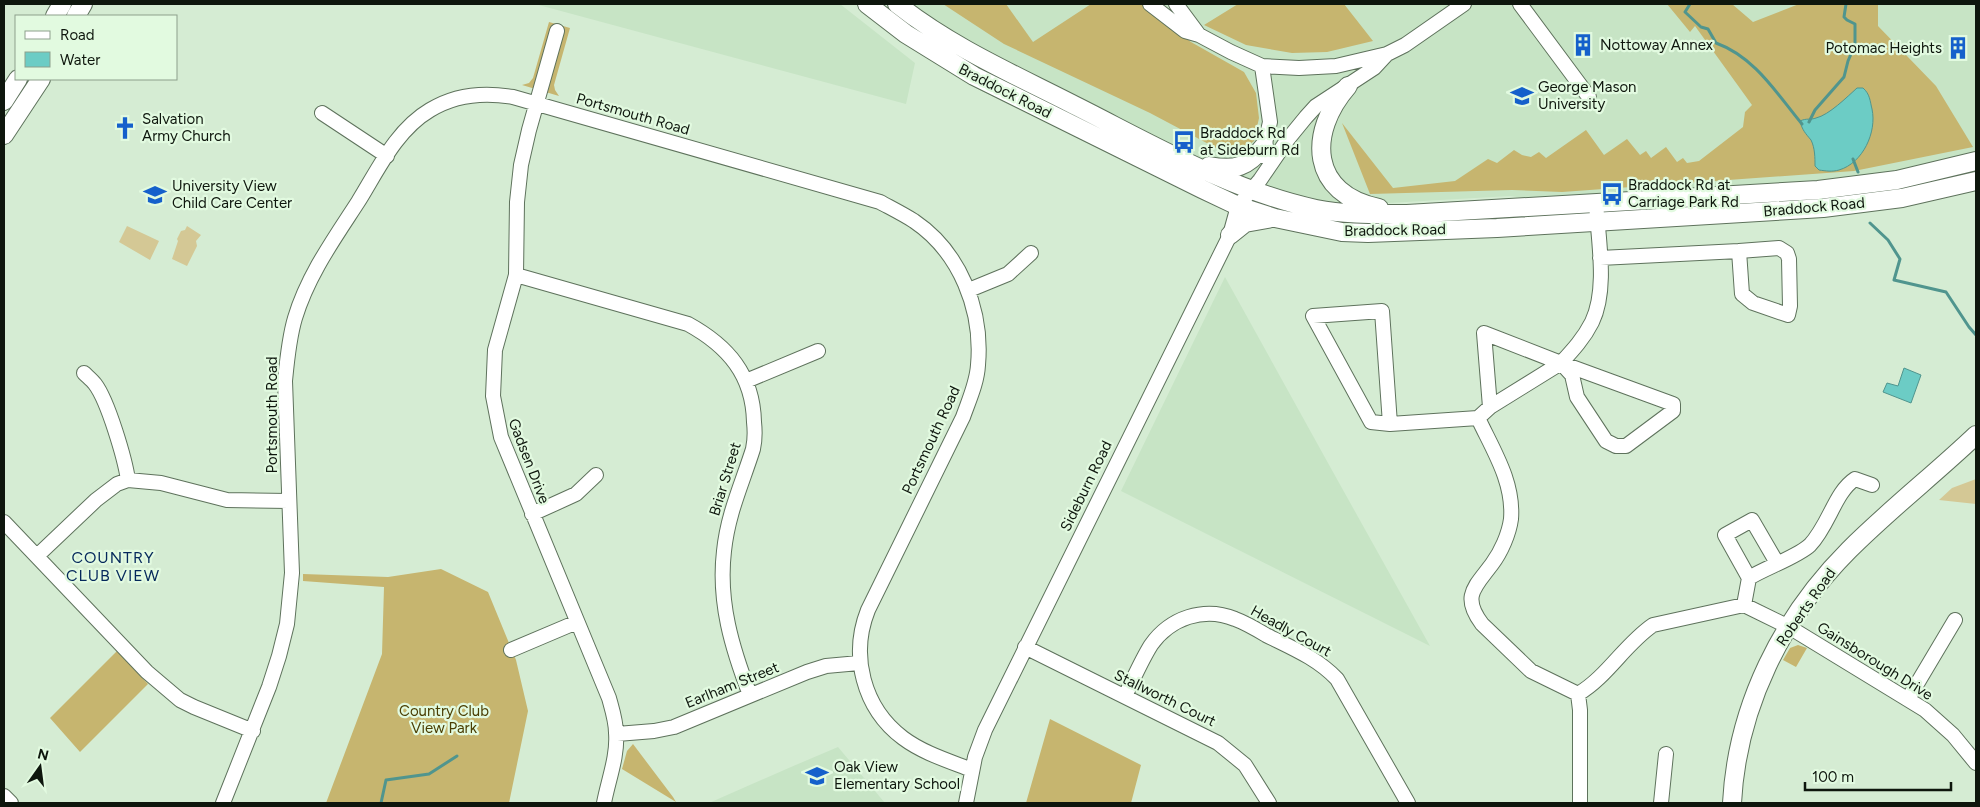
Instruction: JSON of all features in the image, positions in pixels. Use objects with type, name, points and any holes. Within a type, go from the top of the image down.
[{"type":"main road","points":[[56,15],[62,4]]},
{"type":"main road","points":[[77,15],[83,4]]},
{"type":"main road","name":"Braddock Road","points":[[867,4],[906,34],[974,76],[1202,189],[1238,206],[1275,218],[1342,232],[1368,233],[1597,222],[1832,207],[1902,198],[1976,180]]},
{"type":"main road","name":"Braddock Road","points":[[897,4],[921,22],[975,55],[1186,161],[1250,190],[1270,197],[1326,210],[1363,214],[1407,214],[1818,190],[1897,180],[1976,161]]},
{"type":"main road","points":[[4,101],[17,80]]},
{"type":"main road","points":[[4,135],[40,80]]},
{"type":"main road","points":[[1348,86],[1328,114],[1322,132],[1320,152],[1326,170],[1338,187],[1353,200],[1407,214]]},
{"type":"main road","points":[[1186,161],[1230,169],[1249,162],[1257,156],[1264,146]]},
{"type":"main road","points":[[1230,235],[1252,220],[1275,218]]},
{"type":"main road","name":"Roberts Road","points":[[1732,803],[1742,732],[1751,704],[1762,676],[1789,627],[1826,575],[1850,549],[1976,435]]},
{"type":"street","points":[[1150,4],[1185,31],[1199,35],[1262,66],[1299,68],[1336,66],[1387,54],[1405,45],[1464,4]]},
{"type":"street","points":[[1176,4],[1199,35]]},
{"type":"street","points":[[1520,4],[1589,97]]},
{"type":"street","name":"Gadsen Drive","points":[[557,31],[521,165],[517,202],[516,275],[495,350],[492,396],[501,437],[609,698],[617,734],[604,803]]},
{"type":"street","points":[[1250,190],[1260,180],[1288,138],[1316,106],[1374,68],[1387,54]]},
{"type":"street","points":[[1250,190],[1256,177],[1270,122],[1262,66]]},
{"type":"street","name":"Portsmouth Road","points":[[223,803],[253,731],[279,656],[286,624],[292,573],[285,381],[288,350],[295,318],[316,267],[399,137],[429,110],[444,102],[489,93],[513,97],[880,202],[914,221],[932,236],[956,267],[968,290],[978,326],[978,367],[973,390],[963,417],[868,610],[861,634],[859,663],[870,698],[880,715],[892,729],[912,744],[972,770]]},
{"type":"street","points":[[322,113],[387,156]]},
{"type":"street","name":"Sideburn Road","points":[[966,803],[972,770],[984,730],[1230,235],[1238,206],[1250,190]]},
{"type":"street","points":[[1390,424],[1382,311],[1312,316],[1371,422],[1390,424],[1478,418],[1490,407],[1561,363],[1578,345],[1592,321],[1599,298],[1600,258],[1596,202]]},
{"type":"street","points":[[1600,258],[1739,250],[1779,248],[1786,253],[1789,259],[1790,306],[1788,315],[1746,299],[1742,294],[1739,250]]},
{"type":"street","points":[[968,290],[1008,274],[1031,253]]},
{"type":"street","name":"Briar Street","points":[[516,275],[688,324],[706,334],[720,345],[746,381],[754,412],[755,438],[728,522],[723,552],[722,582],[729,636],[750,695]]},
{"type":"street","points":[[1490,407],[1484,333],[1672,404],[1673,412],[1626,446],[1616,446],[1606,441],[1577,397],[1572,375],[1561,363]]},
{"type":"street","points":[[746,381],[818,351]]},
{"type":"street","points":[[84,373],[95,383],[103,396],[123,456],[128,480]]},
{"type":"street","points":[[1478,418],[1505,474],[1511,503],[1510,526],[1501,549],[1474,586],[1472,597],[1476,616],[1531,671],[1578,694]]},
{"type":"street","points":[[532,514],[576,494],[596,475]]},
{"type":"street","points":[[1749,578],[1809,546],[1824,529],[1846,485],[1855,478],[1872,485]]},
{"type":"street","points":[[37,556],[96,500],[117,484],[128,480],[161,483],[227,500],[289,501]]},
{"type":"street","points":[[1578,694],[1589,687],[1641,633],[1653,625],[1744,605],[1749,578],[1725,536],[1752,520],[1777,563]]},
{"type":"street","points":[[4,522],[147,672],[168,691],[194,707],[253,731]]},
{"type":"street","name":"Gainsborough Drive","points":[[1744,605],[1789,627],[1908,698],[1945,726],[1976,763]]},
{"type":"street","name":"Headly Court","points":[[1125,696],[1152,645],[1167,628],[1182,619],[1196,615],[1220,614],[1235,619],[1309,656],[1326,668],[1337,679],[1408,803]]},
{"type":"street","points":[[1908,698],[1954,620]]},
{"type":"street","points":[[511,650],[577,622]]},
{"type":"street","name":"Stallworth Court","points":[[1025,647],[1213,740],[1236,756],[1252,774],[1269,803]]},
{"type":"street","name":"Earlham Street","points":[[617,734],[654,731],[674,727],[807,672],[826,666],[859,663]]},
{"type":"street","points":[[1578,694],[1580,710],[1580,803]]},
{"type":"street","points":[[1661,803],[1666,754]]},
{"type":"street","points":[[4,796],[11,803]]},
{"type":"shaded area","points":[[535,4],[840,4],[915,63],[906,104]]},
{"type":"shaded area","name":"George Mason University","points":[[906,4],[1976,4],[1976,153],[1861,180],[1540,200],[1510,196],[1338,204],[1302,199],[1248,182],[1165,144],[971,47]]},
{"type":"shaded area","points":[[127,226],[159,241],[150,260],[119,242]]},
{"type":"shaded area","points":[[187,226],[201,235],[196,241],[197,246],[187,266],[172,259],[177,239],[181,231],[185,230]]},
{"type":"shaded area","points":[[1225,277],[1333,472],[1430,646],[1121,491]]},
{"type":"shaded area","points":[[1976,479],[1976,504],[1939,500],[1952,488]]},
{"type":"shaded area","name":"Oak View Elementary School","points":[[838,747],[885,803],[709,803],[791,767]]},
{"type":"green space","points":[[943,4],[1006,4],[1033,42],[1091,4],[1142,4],[1191,42],[1244,72],[1256,93],[1259,118],[1254,141],[1240,151],[1218,149],[1150,113],[1004,44]]},
{"type":"green space","points":[[1238,4],[1344,4],[1373,41],[1327,52],[1292,53],[1246,45],[1204,25]]},
{"type":"green space","points":[[1667,4],[1732,4],[1753,22],[1799,4],[1878,4],[1878,26],[1936,86],[1973,147],[1854,171],[1562,192],[1512,190],[1370,194],[1342,123],[1393,188],[1455,181],[1488,159],[1497,163],[1514,150],[1522,155],[1531,157],[1539,152],[1546,158],[1586,130],[1604,155],[1627,139],[1640,155],[1646,151],[1651,158],[1666,147],[1677,162],[1683,158],[1687,163],[1699,161],[1743,127],[1745,112],[1752,105],[1695,26],[1690,32]]},
{"type":"green space","points":[[549,22],[570,28],[554,85],[559,96],[522,85],[529,83],[533,78]]},
{"type":"green space","name":"Country Club View Park","points":[[441,569],[488,592],[516,660],[528,711],[509,803],[326,803],[382,654],[384,587],[303,581],[303,574],[388,577]]},
{"type":"green space","points":[[1798,645],[1807,648],[1796,667],[1783,660],[1790,648]]},
{"type":"green space","points":[[117,651],[148,684],[80,752],[50,718]]},
{"type":"green space","points":[[1050,719],[1141,765],[1131,803],[1026,803]]},
{"type":"green space","points":[[633,744],[676,802],[622,769],[627,751]]},
{"type":"water","points":[[1857,88],[1863,88],[1867,93],[1872,109],[1872,127],[1866,146],[1855,161],[1848,166],[1834,171],[1819,170],[1815,166],[1811,140],[1800,121],[1821,116],[1838,105]]},
{"type":"water","points":[[1904,368],[1921,375],[1911,403],[1883,392],[1887,383],[1898,386]]},
{"type":"waterway","points":[[1690,4],[1685,12],[1701,27],[1708,29],[1716,43],[1730,49],[1754,67],[1802,124]]},
{"type":"waterway","points":[[1809,122],[1815,110],[1844,77],[1855,45],[1855,24],[1844,17],[1846,4]]},
{"type":"waterway","points":[[1853,159],[1858,172]]},
{"type":"waterway","points":[[1870,223],[1888,240],[1900,259],[1894,280],[1946,292],[1976,335]]},
{"type":"waterway","points":[[381,803],[386,780],[429,774],[457,756]]},
{"type":"place","name":"Nottoway Annex","points":[[1583,45]]},
{"type":"place","name":"Potomac Heights","points":[[1958,48]]},
{"type":"place","name":"George Mason University","points":[[1522,96]]},
{"type":"place","name":"Salvation Army Church","points":[[125,128]]},
{"type":"place","name":"Braddock Rd at Sideburn Rd","points":[[1184,142]]},
{"type":"place","name":"Braddock Rd at Carriage Park Rd","points":[[1612,194]]},
{"type":"place","name":"University View Child Care Center","points":[[155,195]]},
{"type":"place","name":"Oak View Elementary School","points":[[817,776]]},
{"type":"district","name":"COUNTRY CLUB VIEW","points":[[113,566]]}]
